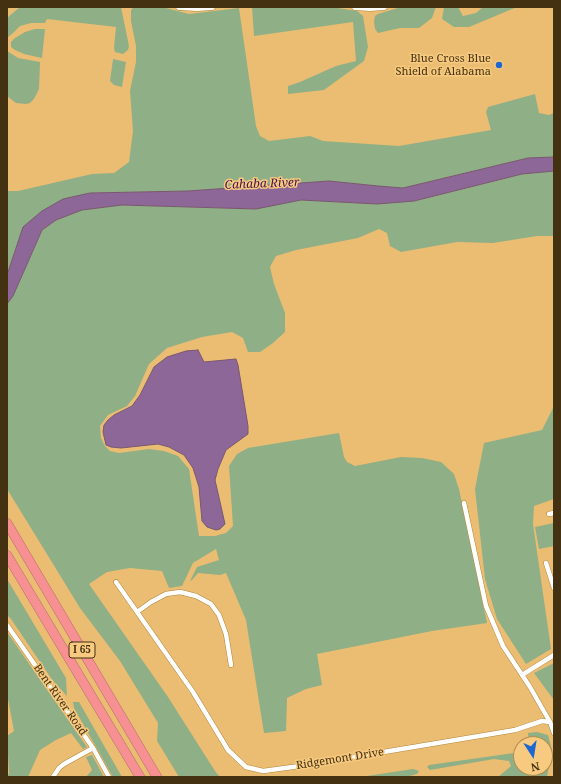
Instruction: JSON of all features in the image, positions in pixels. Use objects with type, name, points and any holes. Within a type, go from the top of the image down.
[{"type":"highway","name":"I 65","points":[[7,523],[157,777]]},
{"type":"highway","name":"I 65","points":[[7,555],[140,777]]},
{"type":"street","points":[[180,7],[212,7]]},
{"type":"street","points":[[355,7],[384,7]]},
{"type":"street","points":[[464,503],[486,606],[503,646],[550,722],[554,732]]},
{"type":"street","points":[[546,563],[554,588]]},
{"type":"street","name":"Ridgemont Drive","points":[[116,582],[193,692],[228,750],[246,767],[263,771],[300,766],[515,730],[542,721],[550,722]]},
{"type":"street","points":[[137,612],[166,594],[180,592],[196,596],[211,604],[219,615],[226,634],[231,665]]},
{"type":"street","name":"Bent River Road","points":[[7,625],[93,748],[109,777]]},
{"type":"street","points":[[522,675],[554,655]]},
{"type":"street","points":[[53,777],[59,768],[64,764],[93,748]]},
{"type":"green space","points":[[20,7],[121,7],[129,46],[128,50],[123,54],[115,52],[116,27],[47,19],[45,23],[31,23],[20,26],[7,38],[7,18]]},
{"type":"green space","points":[[133,7],[162,7],[189,14],[239,8],[256,126],[260,136],[269,141],[310,136],[323,141],[399,146],[491,130],[486,112],[488,107],[535,94],[539,113],[549,115],[554,113],[554,157],[528,158],[403,188],[329,181],[188,191],[90,193],[17,244],[7,275],[7,191],[18,191],[92,174],[114,173],[129,162],[133,131],[130,91],[136,62],[136,46],[131,21],[131,11]]},
{"type":"green space","points":[[252,7],[331,7],[357,11],[363,16],[368,47],[364,61],[324,90],[288,94],[288,86],[336,66],[356,61],[353,22],[254,36]]},
{"type":"green space","points":[[401,7],[436,7],[432,18],[419,28],[400,28],[378,33],[375,29],[375,16]]},
{"type":"green space","points":[[444,7],[458,7],[463,16],[476,13],[483,7],[517,7],[469,27],[454,27],[442,19]]},
{"type":"green space","points":[[35,29],[45,29],[42,58],[24,54],[11,47],[11,42],[15,38],[25,32]]},
{"type":"green space","points":[[7,51],[18,58],[40,62],[39,89],[34,99],[30,103],[16,103],[7,96]]},
{"type":"green space","points":[[113,59],[126,62],[122,87],[114,85],[110,81]]},
{"type":"green space","points":[[554,171],[554,236],[537,236],[493,243],[457,242],[401,252],[390,246],[387,233],[379,229],[358,238],[296,250],[276,256],[270,267],[274,284],[285,313],[285,332],[260,352],[248,352],[243,338],[232,332],[202,337],[167,348],[149,364],[135,396],[127,406],[108,415],[100,426],[101,438],[105,446],[110,451],[119,453],[149,449],[164,451],[178,456],[189,469],[199,536],[215,536],[226,533],[233,526],[229,466],[237,454],[248,448],[339,433],[344,457],[347,462],[355,466],[401,457],[422,458],[441,462],[454,474],[459,489],[487,623],[432,631],[317,654],[322,685],[306,689],[287,698],[286,731],[264,733],[246,620],[226,573],[220,575],[198,573],[190,581],[197,567],[219,560],[216,549],[193,563],[182,586],[169,588],[162,571],[130,568],[107,572],[89,584],[168,697],[220,777],[179,777],[157,741],[158,723],[120,661],[80,608],[7,489],[7,304],[13,296],[42,230],[56,220],[82,210],[122,205],[256,209],[301,200],[377,204],[414,201],[522,174]]},
{"type":"green space","points":[[554,406],[554,499],[534,506],[533,524],[551,649],[526,664],[497,619],[485,579],[475,489],[484,443],[542,430]]},
{"type":"green space","points":[[554,523],[554,546],[539,549],[535,527]]},
{"type":"green space","points":[[7,579],[66,678],[67,696],[53,681],[7,615]]},
{"type":"green space","points":[[7,632],[87,747],[83,749],[71,733],[56,740],[40,750],[28,777],[7,777],[9,773],[7,736],[14,731],[7,694]]},
{"type":"green space","points":[[554,663],[554,700],[534,673]]},
{"type":"green space","points":[[73,702],[79,702],[122,777],[113,777],[74,708]]},
{"type":"green space","points":[[537,732],[548,736],[528,736],[528,733]]},
{"type":"green space","points":[[513,753],[513,776],[547,776],[498,777],[511,766],[509,761],[494,759],[430,770],[427,767],[429,765]]},
{"type":"green space","points":[[92,755],[104,777],[86,777],[92,770],[86,757]]},
{"type":"green space","points":[[413,769],[419,771],[417,774],[406,777],[360,777]]},
{"type":"shaded area","points":[[554,157],[554,171],[522,174],[414,201],[377,204],[301,200],[256,209],[122,205],[82,210],[56,220],[42,230],[13,296],[7,304],[7,275],[23,227],[42,211],[63,199],[90,193],[188,191],[329,181],[403,188],[528,158]]},
{"type":"shaded area","points":[[198,350],[204,362],[236,359],[248,426],[248,434],[226,450],[218,469],[215,480],[225,524],[220,529],[216,530],[207,527],[202,521],[199,487],[193,468],[184,455],[169,447],[158,444],[121,448],[111,447],[106,445],[103,432],[104,425],[108,420],[114,415],[132,406],[140,395],[154,367],[167,357],[186,351]]},
{"type":"place","name":"Blue Cross Blue Shield of Alabama","points":[[499,65]]},
{"type":"water label","name":"Cahaba River","points":[[262,184]]}]
